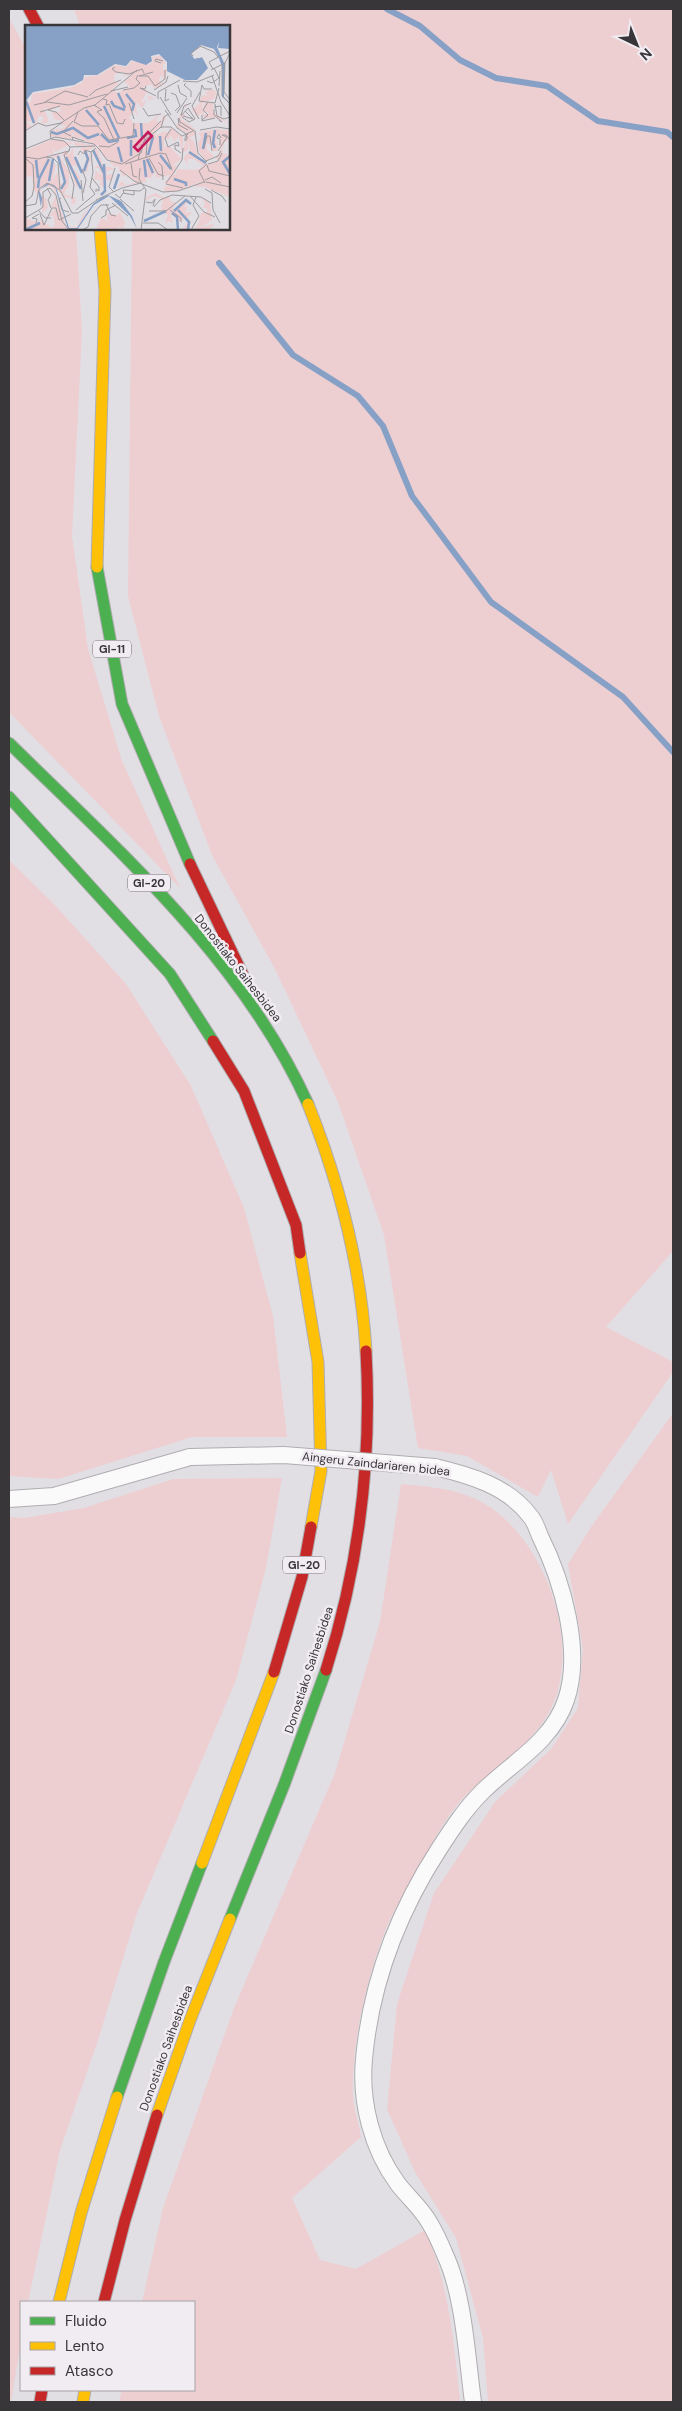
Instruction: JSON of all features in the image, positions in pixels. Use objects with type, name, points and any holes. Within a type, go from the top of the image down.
[{"type":"highway","points":[[29,9],[37,25]]},
{"type":"highway","name":"GI-11","points":[[100,230],[105,291],[97,568],[122,704],[194,874],[274,1037]]},
{"type":"highway","name":"Donostiako Saihesbidea","points":[[9,743],[176,911],[228,973],[274,1037],[301,1093],[328,1159],[341,1201],[360,1288],[366,1334],[369,1398],[367,1472],[362,1518],[342,1614],[326,1670],[294,1759],[204,1982],[144,2151],[121,2227],[104,2301]]},
{"type":"highway","name":"GI-20","points":[[9,797],[170,974],[244,1091],[296,1224],[318,1362],[320,1471],[302,1577],[281,1654],[164,1962],[105,2132],[81,2213],[59,2301]]},
{"type":"highway","points":[[9,807],[67,861]]},
{"type":"street","name":"Aingeru Zaindariaren bidea","points":[[9,1499],[54,1496],[190,1457],[284,1455],[434,1467],[471,1475],[502,1491],[530,1516],[547,1550],[562,1590],[570,1635],[572,1670],[566,1701],[549,1731],[521,1759],[482,1791],[458,1820],[414,1888],[398,1920],[379,1978],[365,2052],[364,2105],[376,2143],[396,2182],[428,2220],[448,2260],[462,2319],[473,2402]]},
{"type":"shaded area","points":[[74,9],[673,9],[673,1251],[606,1327],[673,1362],[673,1372],[568,1524],[551,1470],[538,1497],[467,1456],[418,1448],[384,1235],[338,1102],[275,969],[212,855],[159,716],[128,596],[132,230],[230,230],[230,25],[80,25]]},
{"type":"shaded area","points":[[9,18],[25,47],[25,230],[76,230],[82,331],[72,536],[88,649],[122,761],[180,888],[9,712]]},
{"type":"shaded area","points":[[9,860],[53,903],[126,984],[191,1086],[244,1208],[273,1316],[287,1437],[192,1437],[58,1479],[9,1476]]},
{"type":"shaded area","points":[[673,1413],[673,2402],[488,2402],[483,2338],[456,2238],[415,2172],[387,2109],[397,2004],[434,1893],[495,1802],[552,1748],[578,1708],[583,1649],[568,1564],[591,1527]]},
{"type":"shaded area","points":[[282,1478],[266,1568],[236,1680],[137,1913],[98,2040],[60,2150],[28,2301],[20,2301],[20,2347],[11,2402],[9,2402],[9,1517],[24,1518],[84,1508],[173,1479]]},
{"type":"shaded area","points":[[401,1484],[443,1489],[463,1494],[483,1503],[505,1519],[525,1542],[541,1568],[553,1598],[560,1628],[562,1659],[558,1688],[548,1714],[531,1737],[474,1787],[446,1820],[393,1912],[382,1938],[362,2006],[355,2054],[353,2097],[361,2137],[292,2198],[320,2260],[356,2269],[425,2230],[440,2272],[445,2293],[453,2336],[460,2402],[119,2402],[122,2391],[195,2391],[195,2301],[142,2301],[163,2208],[234,2008],[335,1773],[380,1622]]},
{"type":"waterway","points":[[387,9],[420,26],[460,60],[496,78],[547,86],[598,121],[667,132],[673,137]]},
{"type":"waterway","points":[[219,263],[293,355],[358,396],[383,426],[412,496],[491,602],[623,697],[673,752]]},
{"type":"traffic: fast","points":[[97,567],[122,704],[190,864]]},
{"type":"traffic: fast","points":[[9,743],[135,867],[176,910],[214,955],[249,1002],[281,1052],[308,1104]]},
{"type":"traffic: fast","points":[[9,797],[170,974],[213,1041]]},
{"type":"traffic: fast","points":[[230,1919],[284,1785],[326,1670]]},
{"type":"traffic: fast","points":[[117,2097],[164,1962],[202,1863]]},
{"type":"traffic: slow","points":[[97,567],[105,291],[100,230]]},
{"type":"traffic: slow","points":[[308,1104],[339,1194],[347,1225],[359,1288],[366,1351]]},
{"type":"traffic: slow","points":[[300,1253],[318,1362],[321,1471],[311,1527]]},
{"type":"traffic: slow","points":[[202,1863],[274,1672]]},
{"type":"traffic: slow","points":[[157,2115],[190,2020],[230,1919]]},
{"type":"traffic: slow","points":[[59,2301],[81,2213],[117,2097]]},
{"type":"traffic: slow","points":[[83,2402],[85,2391]]},
{"type":"traffic: jam","points":[[29,9],[37,25]]},
{"type":"traffic: jam","points":[[190,864],[243,975]]},
{"type":"traffic: jam","points":[[213,1041],[244,1091],[296,1225],[300,1253]]},
{"type":"traffic: jam","points":[[326,1670],[347,1592],[361,1512],[367,1432],[366,1351]]},
{"type":"traffic: jam","points":[[274,1672],[302,1577],[311,1527]]},
{"type":"traffic: jam","points":[[104,2301],[125,2220],[157,2115]]},
{"type":"traffic: jam","points":[[40,2402],[42,2391]]}]
